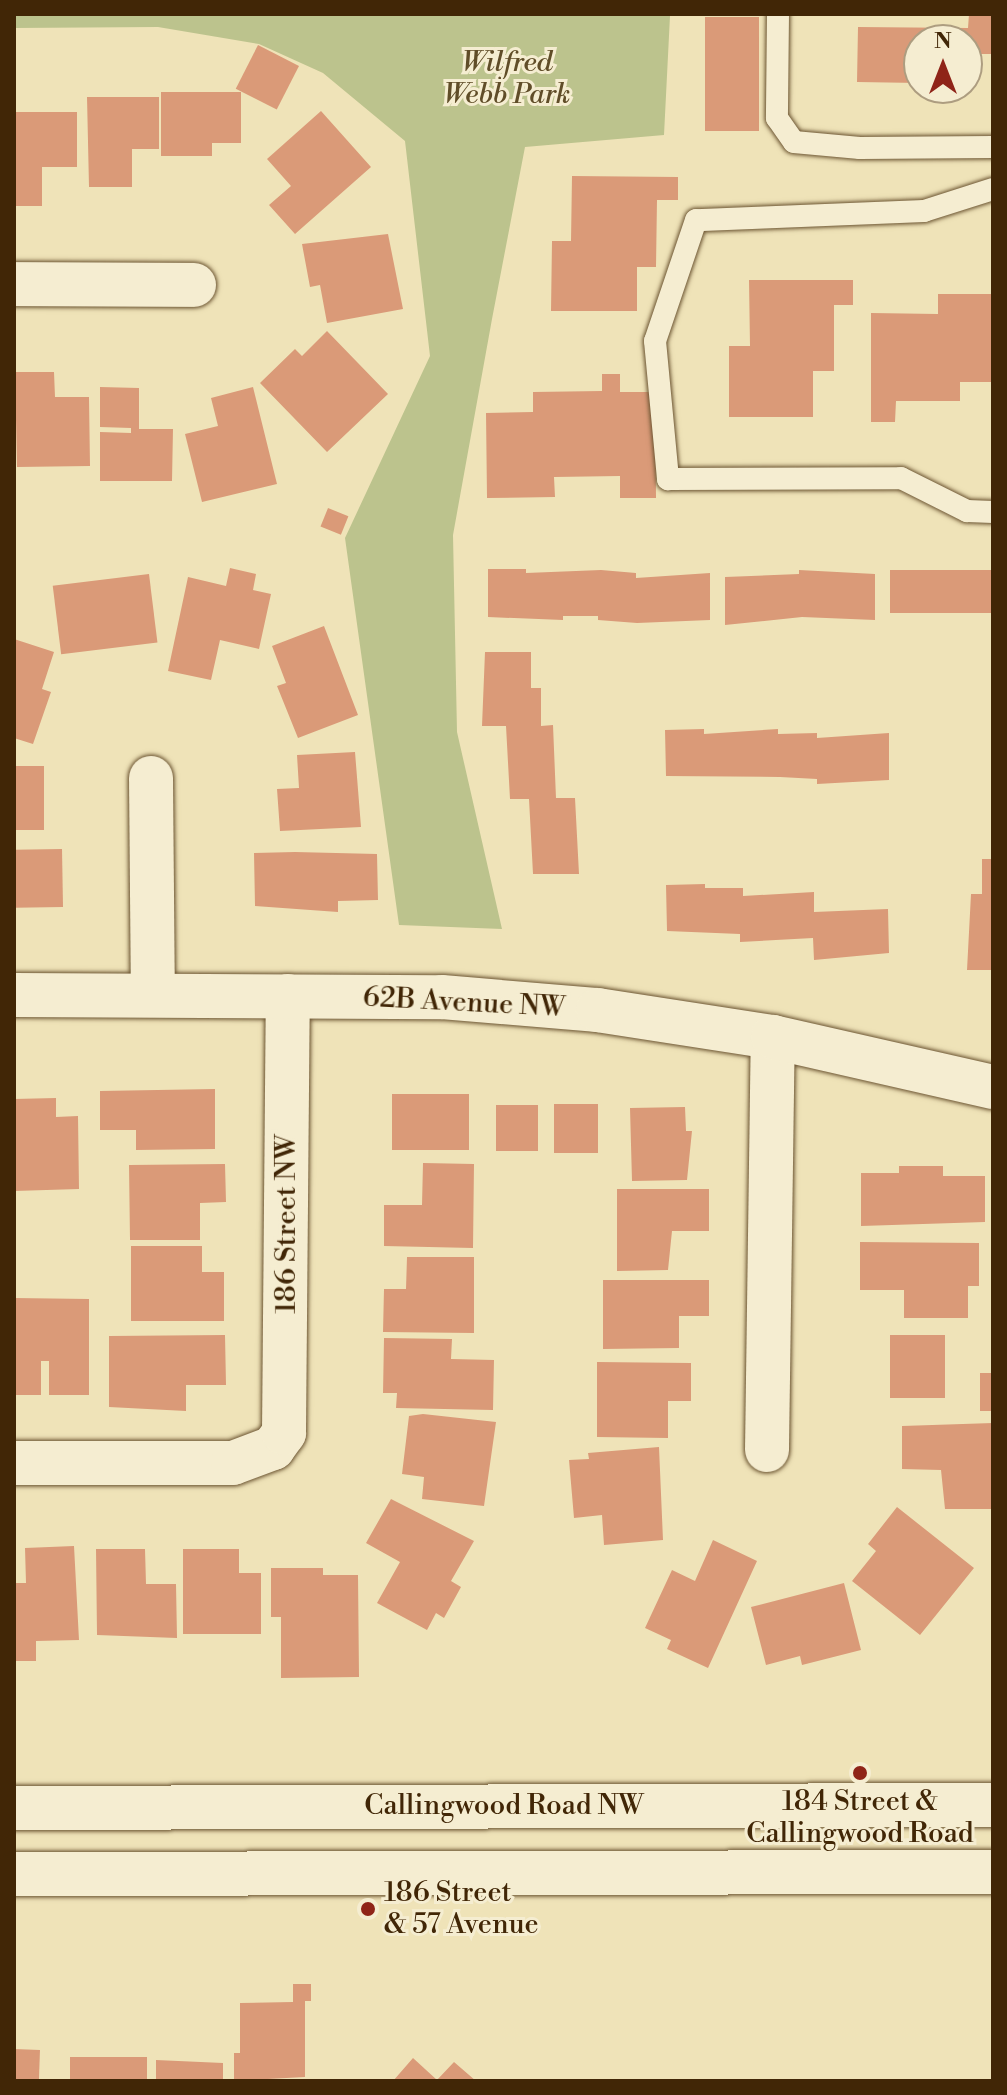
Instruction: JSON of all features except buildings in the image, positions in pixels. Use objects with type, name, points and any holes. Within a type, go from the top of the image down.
[{"type":"street","points":[[14,284],[194,285]]},
{"type":"street","points":[[151,778],[153,995]]},
{"type":"street","name":"62B Avenue NW","points":[[14,995],[457,998],[598,1010],[773,1037],[993,1087]]},
{"type":"street","name":"186 Street NW","points":[[14,1463],[233,1463],[273,1448],[284,1433],[287,1410],[288,996]]},
{"type":"street","points":[[767,1450],[773,1037]]},
{"type":"street","name":"Callingwood Road NW","points":[[14,1808],[993,1805]]},
{"type":"street","points":[[14,1874],[993,1872]]},
{"type":"lane","points":[[778,14],[777,118],[794,142],[860,148],[993,147]]},
{"type":"lane","points":[[993,189],[924,211],[696,220],[655,341],[668,479],[901,478],[967,511],[993,512]]},
{"type":"green space","name":"Wilfred Webb Park","points":[[14,14],[670,16],[664,135],[525,147],[492,319],[453,535],[457,732],[502,929],[399,925],[345,538],[430,356],[405,141],[323,73],[259,44],[158,27],[14,28]]},
{"type":"place","name":"184 Street & Callingwood Road","points":[[860,1773]]},
{"type":"place","name":"186 Street & 57 Avenue","points":[[368,1909]]}]
